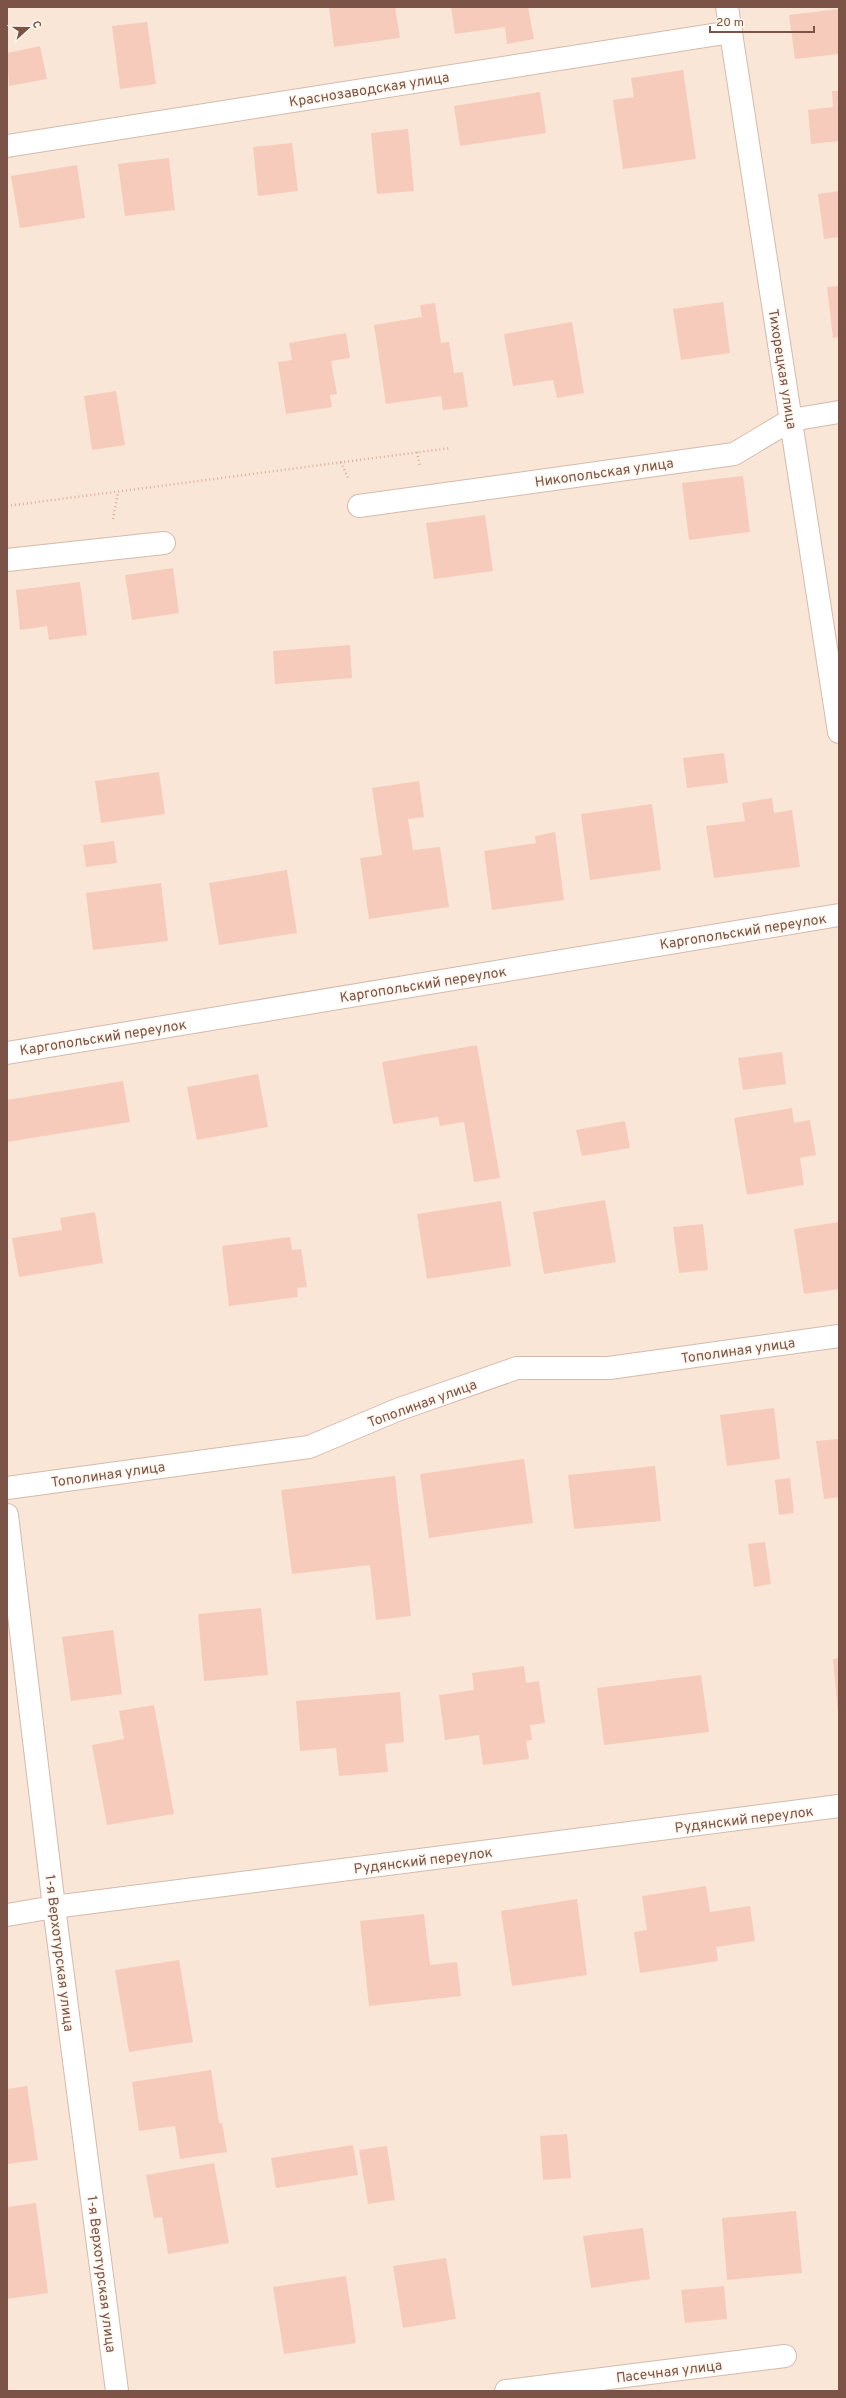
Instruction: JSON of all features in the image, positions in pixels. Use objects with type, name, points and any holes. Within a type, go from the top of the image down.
[{"type":"street","name":"Тихорецкая улица","points":[[727,7],[839,732]]},
{"type":"street","name":"Краснозаводская улица","points":[[7,146],[731,32]]},
{"type":"street","name":"Никопольская улица","points":[[359,506],[734,454],[791,420],[839,412]]},
{"type":"street","points":[[7,560],[164,543]]},
{"type":"street","name":"Каргопольский переулок","points":[[7,1053],[839,915]]},
{"type":"street","name":"Тополиная улица","points":[[7,1488],[309,1447],[397,1410],[517,1368],[608,1368],[839,1336]]},
{"type":"street","name":"1-я Верхотурская улица","points":[[7,1515],[54,1907],[117,2391]]},
{"type":"street","name":"Рудянский переулок","points":[[7,1915],[54,1907],[839,1806]]},
{"type":"street","name":"Пасечная улица","points":[[506,2391],[785,2356]]},
{"type":"path","points":[[7,506],[451,448]]},
{"type":"shaded area","points":[[7,7],[839,7],[839,2391],[7,2391]]},
{"type":"building","points":[[329,7],[395,7],[400,38],[334,47]]},
{"type":"building","points":[[451,7],[528,7],[534,39],[507,44],[505,27],[455,34]]},
{"type":"building","points":[[839,9],[839,54],[795,59],[789,15]]},
{"type":"building","points":[[147,22],[156,84],[120,89],[112,26]]},
{"type":"building","points":[[40,46],[47,79],[9,86],[7,53]]},
{"type":"building","points":[[683,70],[696,159],[623,169],[613,100],[634,97],[631,78]]},
{"type":"building","points":[[832,91],[839,91],[839,141],[811,144],[808,110],[833,107]]},
{"type":"building","points":[[540,92],[546,133],[460,146],[454,106]]},
{"type":"building","points":[[408,129],[414,191],[377,194],[371,133]]},
{"type":"building","points":[[292,143],[298,191],[258,196],[253,147]]},
{"type":"building","points":[[169,158],[175,210],[125,216],[118,164]]},
{"type":"building","points":[[77,165],[85,218],[20,228],[11,176]]},
{"type":"building","points":[[839,191],[839,237],[824,239],[818,194]]},
{"type":"building","points":[[839,286],[839,337],[833,338],[827,287]]},
{"type":"building","points":[[723,302],[730,353],[681,360],[673,309]]},
{"type":"building","points":[[435,303],[441,343],[449,342],[454,373],[463,372],[468,407],[443,410],[441,396],[386,404],[374,325],[422,317],[420,305]]},
{"type":"building","points":[[572,322],[584,393],[557,398],[553,380],[513,386],[504,334]]},
{"type":"building","points":[[346,333],[350,358],[331,361],[337,394],[330,395],[332,407],[286,414],[278,362],[292,360],[289,343]]},
{"type":"building","points":[[116,391],[125,445],[92,450],[84,396]]},
{"type":"building","points":[[743,476],[750,532],[689,540],[682,483]]},
{"type":"building","points":[[485,515],[493,571],[434,579],[426,523]]},
{"type":"building","points":[[173,568],[179,613],[132,620],[125,575]]},
{"type":"building","points":[[80,582],[87,635],[49,640],[47,626],[20,630],[16,590]]},
{"type":"building","points":[[350,645],[352,678],[275,684],[273,651]]},
{"type":"building","points":[[724,753],[728,783],[687,788],[683,758]]},
{"type":"building","points":[[159,772],[165,814],[101,823],[95,781]]},
{"type":"building","points":[[419,781],[424,817],[408,819],[413,850],[440,847],[449,907],[369,919],[360,858],[382,855],[372,788]]},
{"type":"building","points":[[772,798],[774,813],[792,810],[800,867],[714,878],[706,826],[745,821],[742,803]]},
{"type":"building","points":[[652,804],[661,870],[590,880],[581,814]]},
{"type":"building","points":[[555,832],[564,900],[492,910],[484,851],[536,843],[535,836]]},
{"type":"building","points":[[114,841],[117,863],[86,867],[83,845]]},
{"type":"building","points":[[287,870],[297,933],[219,945],[209,883]]},
{"type":"building","points":[[161,883],[168,941],[93,950],[86,893]]},
{"type":"building","points":[[477,1045],[500,1178],[474,1182],[464,1122],[440,1126],[438,1117],[393,1124],[382,1062]]},
{"type":"building","points":[[782,1052],[786,1084],[743,1090],[738,1058]]},
{"type":"building","points":[[258,1074],[268,1127],[197,1140],[187,1087]]},
{"type":"building","points":[[123,1081],[130,1122],[7,1142],[7,1100]]},
{"type":"building","points":[[792,1108],[794,1123],[810,1120],[816,1155],[800,1158],[804,1185],[747,1195],[734,1118]]},
{"type":"building","points":[[625,1121],[630,1148],[582,1156],[576,1130]]},
{"type":"building","points":[[605,1200],[616,1262],[544,1274],[533,1212]]},
{"type":"building","points":[[501,1201],[511,1266],[427,1279],[417,1214]]},
{"type":"building","points":[[95,1212],[103,1263],[19,1277],[12,1238],[62,1230],[60,1218]]},
{"type":"building","points":[[839,1222],[839,1289],[804,1294],[794,1229]]},
{"type":"building","points":[[703,1224],[708,1270],[679,1273],[673,1227]]},
{"type":"building","points":[[290,1237],[292,1250],[301,1249],[307,1287],[297,1288],[298,1297],[229,1306],[222,1246]]},
{"type":"building","points":[[774,1408],[780,1459],[727,1466],[720,1415]]},
{"type":"building","points":[[839,1439],[839,1497],[824,1499],[816,1441]]},
{"type":"building","points":[[524,1459],[533,1523],[429,1538],[420,1474]]},
{"type":"building","points":[[655,1466],[661,1521],[574,1529],[568,1475]]},
{"type":"building","points":[[395,1476],[411,1616],[376,1620],[370,1565],[292,1574],[281,1490]]},
{"type":"building","points":[[790,1478],[794,1513],[779,1515],[775,1480]]},
{"type":"building","points":[[765,1542],[771,1584],[754,1587],[748,1544]]},
{"type":"building","points":[[261,1608],[268,1675],[204,1681],[198,1614]]},
{"type":"building","points":[[113,1630],[122,1694],[71,1701],[62,1637]]},
{"type":"building","points":[[839,1658],[839,1712],[838,1712],[833,1659]]},
{"type":"building","points":[[524,1666],[526,1683],[539,1681],[545,1723],[530,1725],[532,1740],[526,1741],[529,1759],[483,1765],[479,1735],[445,1740],[439,1695],[474,1690],[472,1673]]},
{"type":"building","points":[[701,1675],[709,1732],[604,1745],[597,1688]]},
{"type":"building","points":[[400,1692],[404,1742],[385,1744],[388,1772],[339,1776],[336,1748],[300,1751],[296,1701]]},
{"type":"building","points":[[154,1705],[174,1814],[107,1825],[92,1745],[124,1739],[119,1711]]},
{"type":"building","points":[[706,1886],[710,1912],[750,1906],[755,1941],[716,1947],[718,1961],[640,1973],[634,1932],[647,1930],[642,1896]]},
{"type":"building","points":[[577,1899],[587,1975],[512,1986],[501,1911]]},
{"type":"building","points":[[424,1914],[430,1965],[457,1962],[461,1996],[369,2006],[360,1921]]},
{"type":"building","points":[[179,1960],[193,2042],[129,2052],[115,1970]]},
{"type":"building","points":[[211,2070],[219,2123],[222,2123],[227,2152],[180,2159],[175,2126],[139,2131],[132,2082]]},
{"type":"building","points":[[27,2086],[38,2160],[7,2164],[7,2089]]},
{"type":"building","points":[[567,2134],[571,2178],[543,2180],[540,2136]]},
{"type":"building","points":[[353,2145],[358,2175],[276,2188],[271,2158]]},
{"type":"building","points":[[387,2146],[395,2200],[368,2204],[359,2150]]},
{"type":"building","points":[[214,2163],[229,2243],[168,2254],[162,2217],[154,2218],[146,2175]]},
{"type":"building","points":[[36,2203],[48,2293],[7,2299],[7,2207]]},
{"type":"building","points":[[796,2211],[802,2273],[727,2280],[722,2218]]},
{"type":"building","points":[[643,2228],[650,2279],[591,2288],[583,2236]]},
{"type":"building","points":[[446,2258],[456,2319],[403,2328],[393,2266]]},
{"type":"building","points":[[346,2276],[356,2343],[284,2354],[273,2287]]},
{"type":"building","points":[[724,2286],[727,2319],[685,2323],[681,2290]]}]
